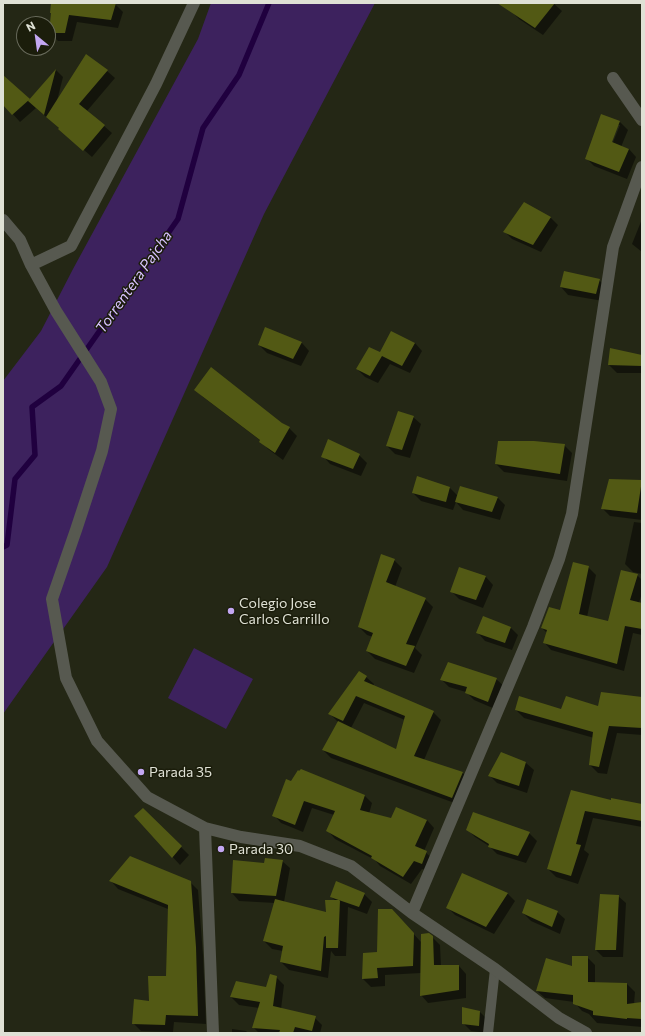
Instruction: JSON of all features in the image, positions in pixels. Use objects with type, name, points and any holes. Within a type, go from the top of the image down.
[{"type":"street","points":[[31,265],[71,246],[156,84],[194,3]]},
{"type":"street","points":[[613,78],[642,120]]},
{"type":"street","points":[[412,913],[533,628],[559,559],[572,514],[613,247],[642,167]]},
{"type":"street","points":[[3,220],[20,240],[31,265],[56,311],[101,382],[111,409],[102,451],[52,599],[66,678],[97,741],[147,797],[205,828],[241,837],[300,846],[351,866],[412,913],[496,969],[559,1018],[586,1033]]},
{"type":"street","points":[[205,828],[213,1033]]},
{"type":"lane","points":[[488,1033],[496,969]]},
{"type":"shaded area","points":[[211,3],[375,3],[264,214],[107,567],[3,714],[3,381],[41,331],[198,39]]},
{"type":"shaded area","points":[[194,648],[253,679],[226,729],[168,698]]},
{"type":"building","points":[[51,3],[116,3],[111,20],[69,15],[65,33],[56,33],[56,16],[51,16]]},
{"type":"building","points":[[497,3],[555,3],[535,28]]},
{"type":"building","points":[[86,54],[108,70],[79,104],[105,125],[83,151],[46,117]]},
{"type":"building","points":[[56,69],[44,115],[28,101]]},
{"type":"building","points":[[3,75],[30,99],[12,115],[3,105]]},
{"type":"building","points":[[601,114],[620,121],[612,142],[629,149],[619,172],[585,159]]},
{"type":"building","points":[[524,202],[551,217],[533,245],[503,232]]},
{"type":"building","points":[[564,271],[600,279],[596,294],[560,287]]},
{"type":"building","points":[[265,327],[302,342],[293,359],[258,345]]},
{"type":"building","points":[[391,331],[415,343],[402,366],[382,356],[370,376],[356,369],[369,347],[380,352]]},
{"type":"building","points":[[610,348],[642,355],[642,366],[608,365]]},
{"type":"building","points":[[211,367],[282,423],[290,427],[275,453],[194,390]]},
{"type":"building","points":[[398,411],[414,416],[402,450],[386,446]]},
{"type":"building","points":[[328,439],[360,454],[353,469],[321,457]]},
{"type":"building","points":[[498,441],[534,441],[565,444],[560,474],[495,464]]},
{"type":"building","points":[[417,476],[450,487],[446,502],[412,493]]},
{"type":"building","points":[[609,479],[642,480],[637,513],[601,509]]},
{"type":"building","points":[[460,486],[498,497],[492,512],[455,502]]},
{"type":"building","points":[[381,554],[395,559],[386,582],[426,598],[406,644],[415,646],[406,666],[366,651],[373,633],[358,627]]},
{"type":"building","points":[[573,562],[589,566],[579,614],[608,621],[621,570],[638,574],[630,600],[642,603],[642,629],[625,626],[617,664],[543,643],[547,630],[541,628],[549,607],[560,610]]},
{"type":"building","points":[[459,567],[486,576],[476,600],[450,592]]},
{"type":"building","points":[[483,616],[511,627],[505,643],[476,633]]},
{"type":"building","points":[[448,662],[497,678],[488,702],[465,693],[467,687],[440,680]]},
{"type":"building","points":[[359,671],[367,676],[364,681],[434,711],[414,756],[463,772],[452,798],[322,750],[338,721],[396,749],[405,716],[356,696],[343,721],[328,714]]},
{"type":"building","points":[[601,692],[642,697],[642,728],[609,726],[599,767],[589,765],[593,732],[515,710],[519,696],[561,709],[566,696],[598,706]]},
{"type":"building","points":[[501,752],[526,762],[519,786],[488,776]]},
{"type":"building","points":[[301,769],[365,795],[360,810],[391,818],[396,807],[427,820],[415,846],[427,851],[422,864],[414,861],[403,877],[371,858],[372,856],[326,831],[335,811],[304,801],[295,825],[272,816],[286,779],[291,781],[298,770],[299,771]]},
{"type":"building","points":[[571,790],[611,800],[611,798],[642,804],[642,821],[585,811],[576,844],[581,845],[571,876],[547,869]]},
{"type":"building","points":[[143,808],[182,846],[172,858],[134,816]]},
{"type":"building","points":[[473,812],[530,832],[518,856],[488,847],[489,844],[466,830]]},
{"type":"building","points":[[130,856],[191,881],[196,947],[198,1016],[166,1015],[165,1025],[132,1024],[134,999],[149,1001],[148,976],[166,976],[168,905],[109,881]]},
{"type":"building","points":[[265,858],[283,860],[276,896],[231,893],[233,860],[264,863]]},
{"type":"building","points":[[462,873],[508,893],[486,927],[446,908]]},
{"type":"building","points":[[336,881],[365,893],[359,907],[330,897]]},
{"type":"building","points":[[600,894],[619,895],[616,950],[595,950]]},
{"type":"building","points":[[275,899],[326,912],[325,900],[340,900],[338,948],[326,948],[326,936],[324,937],[321,971],[280,962],[283,946],[263,941]]},
{"type":"building","points":[[527,899],[558,911],[552,927],[522,913]]},
{"type":"building","points":[[378,909],[392,909],[414,933],[413,966],[377,968],[378,978],[362,979],[363,953],[377,952]]},
{"type":"building","points":[[429,933],[433,936],[434,965],[459,965],[459,990],[420,996],[421,934]]},
{"type":"building","points":[[572,956],[588,956],[588,982],[627,983],[627,1004],[642,1002],[642,1019],[627,1019],[593,1015],[593,1011],[573,1004],[573,995],[536,991],[546,958],[572,966]]},
{"type":"building","points":[[270,974],[277,976],[273,1006],[316,1016],[312,1031],[295,1027],[293,1033],[279,1033],[280,1030],[252,1028],[260,1002],[230,997],[236,981],[266,987]]},
{"type":"building","points":[[462,1007],[480,1011],[479,1026],[462,1024]]},
{"type":"waterway","name":"Torrentera Pajcha","points":[[3,547],[7,545],[15,479],[35,455],[32,407],[61,386],[178,219],[203,128],[239,75],[269,3]]},
{"type":"place","name":"Colegio Jose Carlos Carrillo","points":[[231,611]]},
{"type":"place","name":"Parada 35","points":[[141,772]]},
{"type":"place","name":"Parada 30","points":[[221,849]]}]
